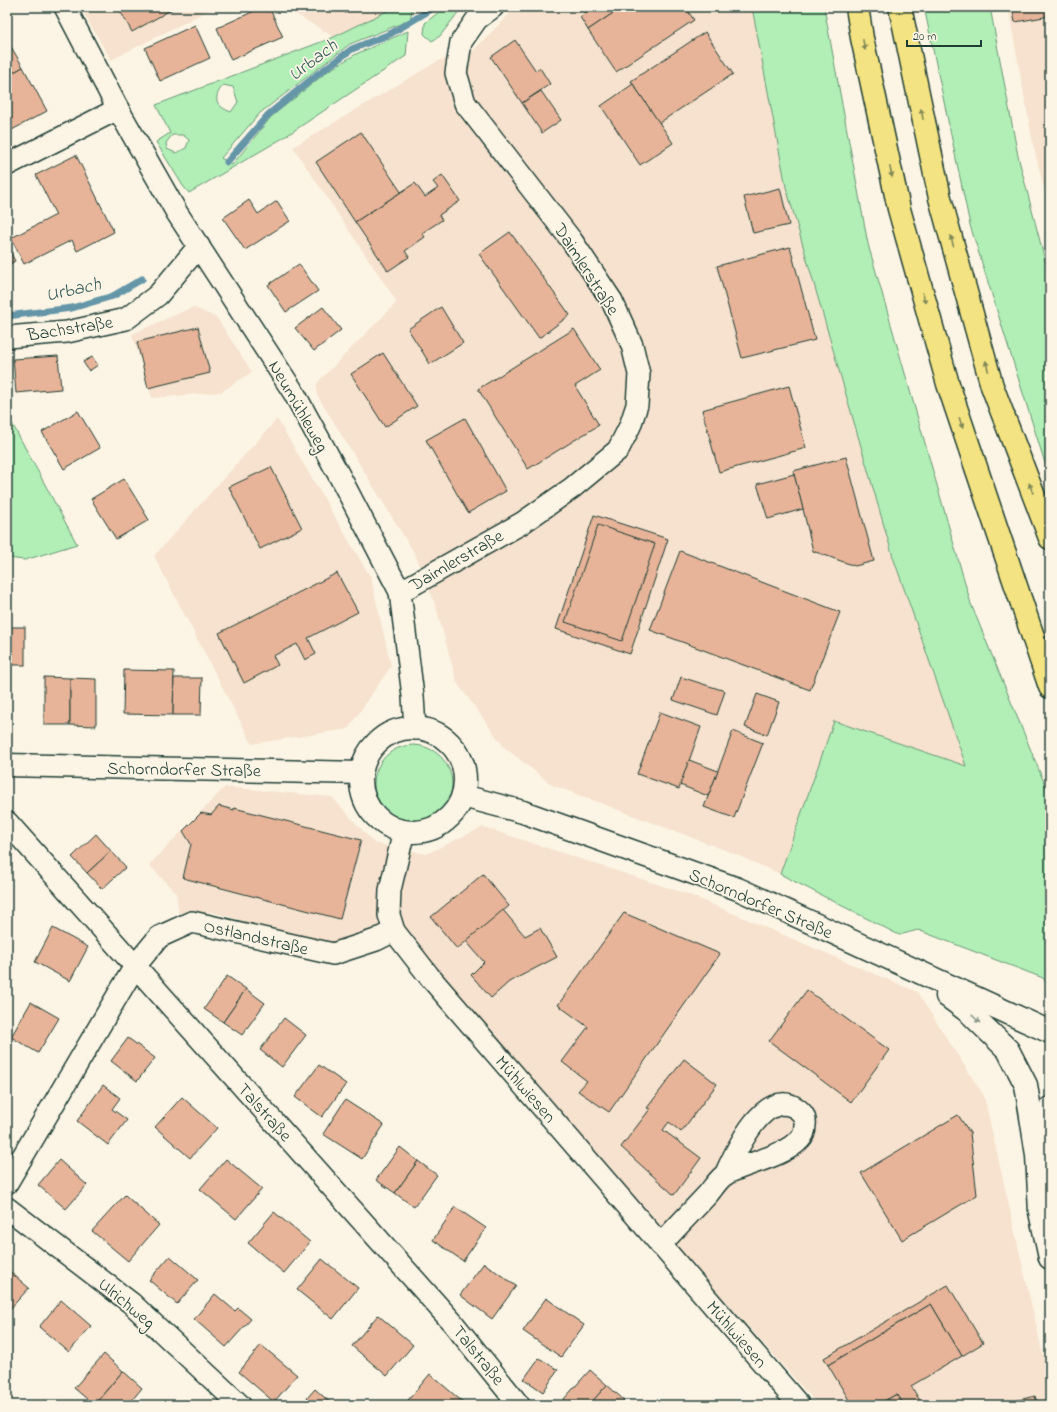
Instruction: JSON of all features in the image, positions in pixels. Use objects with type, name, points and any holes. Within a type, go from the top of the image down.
[{"type":"highway","points":[[857,7],[862,38],[899,209],[948,384],[1050,687]]},
{"type":"highway","points":[[900,7],[940,198],[992,386],[1050,538]]},
{"type":"street","name":"Neumühleweg","points":[[64,7],[118,109],[177,213],[294,393],[400,592],[413,696],[415,728]]},
{"type":"street","name":"Daimlerstraße","points":[[400,592],[522,522],[572,488],[618,450],[630,426],[637,405],[640,374],[632,345],[612,301],[572,241],[465,103],[456,72],[461,42],[477,19],[493,7]]},
{"type":"street","points":[[7,165],[118,109]]},
{"type":"street","name":"Bachstraße","points":[[7,337],[67,332],[126,319],[158,295],[199,246]]},
{"type":"street","points":[[415,728],[430,731],[443,738],[454,748],[462,762],[465,777],[463,796],[458,808],[446,821],[431,830],[414,833],[392,828],[374,815],[363,796],[361,773],[366,759],[374,746],[386,736],[400,730],[415,728]]},
{"type":"street","name":"Schorndorfer Straße","points":[[7,765],[361,773]]},
{"type":"street","name":"Schorndorfer Straße","points":[[463,796],[523,812],[738,889],[1050,1032]]},
{"type":"street","name":"Talstraße","points":[[7,822],[453,1323],[519,1405]]},
{"type":"street","points":[[394,931],[389,915],[390,890],[404,831]]},
{"type":"street","name":"Ostlandstraße","points":[[7,1183],[135,966],[159,937],[192,922],[333,954],[376,940],[394,931]]},
{"type":"street","name":"Mühlwiesen","points":[[394,931],[429,976],[799,1405]]},
{"type":"street","points":[[912,970],[970,1013],[1008,1050],[1026,1086],[1037,1155],[1040,1212],[1050,1258]]},
{"type":"street","points":[[1037,1155],[1050,1108]]},
{"type":"street","points":[[660,1245],[725,1174]]},
{"type":"street","name":"Ulrichweg","points":[[7,1208],[131,1303],[240,1405]]},
{"type":"shaded area","points":[[80,7],[215,7],[111,60]]},
{"type":"shaded area","points":[[284,7],[391,7],[387,11],[334,37]]},
{"type":"shaded area","points":[[516,7],[752,7],[786,187],[893,557],[966,766],[834,721],[780,874],[730,852],[552,785],[504,747],[457,683],[436,607],[416,556],[317,395],[317,383],[397,302],[293,147],[438,61],[473,51]]},
{"type":"shaded area","points":[[1008,7],[1050,7],[1050,213],[1033,144]]},
{"type":"shaded area","points":[[193,307],[217,318],[252,372],[221,392],[152,398],[132,334]]},
{"type":"shaded area","points":[[277,419],[371,578],[391,666],[348,729],[252,744],[154,556]]},
{"type":"shaded area","points":[[225,787],[332,797],[374,843],[426,854],[483,827],[690,895],[917,992],[984,1096],[1050,1386],[1050,1405],[818,1405],[411,947],[363,934],[325,944],[212,912],[179,915],[176,893],[149,865]]},
{"type":"green space","points":[[391,7],[413,7],[410,20],[350,44],[260,113],[221,158],[232,165],[271,117],[328,71],[356,54],[408,31],[406,56],[283,138],[189,193],[183,186],[156,142],[170,133],[156,105],[334,37],[387,11]],"holes":[[[223,85],[233,87],[238,102],[231,112],[226,110],[217,102],[218,94]],[[172,135],[183,135],[189,140],[186,148],[176,153],[167,149],[166,143]]]},
{"type":"green space","points":[[445,7],[463,7],[440,36],[432,41],[424,34],[425,23]]},
{"type":"green space","points":[[752,7],[824,7],[868,244],[971,604],[1050,797],[1050,988],[1043,978],[918,930],[899,935],[780,874],[834,721],[966,766],[893,557],[786,187]]},
{"type":"green space","points":[[924,7],[990,7],[1018,156],[1050,280],[1050,479],[970,225]]},
{"type":"green space","points":[[7,414],[77,544],[25,560],[7,558]]},
{"type":"green space","points":[[413,745],[428,748],[435,752],[445,762],[449,769],[452,784],[449,799],[445,806],[435,816],[428,820],[413,823],[398,820],[391,816],[381,806],[377,799],[374,784],[377,769],[381,762],[391,752],[398,748]]},
{"type":"building","points":[[118,7],[176,7],[132,32]]},
{"type":"building","points":[[263,7],[269,7],[283,37],[231,60],[217,28]]},
{"type":"building","points":[[337,7],[349,7],[346,13]]},
{"type":"building","points":[[582,7],[622,7],[588,30],[580,17],[586,13]]},
{"type":"building","points":[[622,7],[685,7],[694,20],[616,72],[588,30]]},
{"type":"building","points":[[1012,7],[1050,7],[1050,16],[1015,22]]},
{"type":"building","points":[[195,25],[210,58],[160,81],[145,48]]},
{"type":"building","points":[[705,32],[733,74],[659,123],[631,81]]},
{"type":"building","points":[[7,40],[23,67],[7,76]]},
{"type":"building","points":[[515,40],[536,71],[540,68],[550,84],[522,103],[491,57]]},
{"type":"building","points":[[23,67],[47,111],[10,131],[7,125],[7,76]]},
{"type":"building","points":[[633,84],[673,143],[640,165],[601,106]]},
{"type":"building","points":[[541,91],[561,120],[542,133],[522,103]]},
{"type":"building","points":[[361,132],[401,192],[355,222],[316,162]]},
{"type":"building","points":[[76,155],[114,232],[77,251],[72,240],[24,264],[11,238],[56,215],[36,175]]},
{"type":"building","points":[[442,175],[460,201],[439,215],[442,220],[422,233],[425,237],[405,251],[409,257],[388,271],[355,222],[415,183],[425,197],[438,188],[433,182]]},
{"type":"building","points":[[780,188],[789,225],[753,233],[744,197]]},
{"type":"building","points":[[249,200],[258,214],[277,201],[290,221],[245,250],[223,218]]},
{"type":"building","points":[[510,232],[570,315],[539,338],[479,254]]},
{"type":"building","points":[[7,246],[15,261],[7,266]]},
{"type":"building","points":[[790,247],[815,340],[742,358],[717,266]]},
{"type":"building","points":[[299,264],[318,291],[286,312],[268,285]]},
{"type":"building","points":[[323,307],[341,330],[314,351],[295,328]]},
{"type":"building","points":[[441,307],[463,343],[430,364],[408,329]]},
{"type":"building","points":[[198,327],[210,373],[148,388],[137,342]]},
{"type":"building","points":[[574,329],[600,370],[575,386],[599,425],[528,469],[478,389]]},
{"type":"building","points":[[383,353],[417,406],[385,427],[351,374]]},
{"type":"building","points":[[58,356],[61,389],[16,393],[13,359]]},
{"type":"building","points":[[92,357],[98,365],[89,371],[83,362]]},
{"type":"building","points":[[789,386],[806,448],[719,472],[702,410]]},
{"type":"building","points":[[78,411],[100,448],[64,469],[42,432]]},
{"type":"building","points":[[465,418],[506,491],[468,513],[426,440]]},
{"type":"building","points":[[846,457],[874,561],[855,566],[813,551],[793,471]]},
{"type":"building","points":[[271,467],[302,528],[260,549],[229,487]]},
{"type":"building","points":[[794,474],[803,509],[768,519],[757,484]]},
{"type":"building","points":[[124,479],[149,520],[116,539],[91,499]]},
{"type":"building","points":[[594,515],[668,539],[630,654],[556,629]]},
{"type":"building","points":[[598,525],[655,544],[622,641],[565,622]]},
{"type":"building","points":[[680,551],[840,612],[810,690],[650,630]]},
{"type":"building","points":[[337,573],[358,612],[308,638],[316,654],[305,660],[297,644],[273,656],[278,665],[244,683],[219,633]]},
{"type":"building","points":[[7,627],[25,627],[25,665],[7,665]]},
{"type":"building","points":[[124,670],[174,671],[173,715],[123,714]]},
{"type":"building","points":[[44,677],[70,678],[70,725],[44,725]]},
{"type":"building","points":[[681,677],[725,691],[717,715],[673,700]]},
{"type":"building","points":[[70,678],[96,679],[96,726],[70,725]]},
{"type":"building","points":[[174,678],[202,678],[201,715],[173,715]]},
{"type":"building","points":[[757,694],[779,702],[767,735],[745,727]]},
{"type":"building","points":[[660,712],[701,727],[679,789],[637,774]]},
{"type":"building","points":[[733,731],[763,743],[734,818],[704,807]]},
{"type":"building","points":[[689,760],[718,771],[708,796],[680,785]]},
{"type":"building","points":[[219,806],[234,810],[234,808],[361,840],[340,919],[183,878],[191,844],[183,831],[201,813],[211,815]]},
{"type":"building","points":[[96,834],[111,851],[87,873],[72,857]]},
{"type":"building","points":[[111,851],[126,867],[102,889],[87,873]]},
{"type":"building","points":[[483,874],[509,906],[457,949],[431,917]]},
{"type":"building","points":[[503,910],[525,936],[540,928],[557,957],[509,982],[491,998],[471,975],[484,962],[466,941]]},
{"type":"building","points":[[624,913],[720,954],[609,1112],[578,1091],[587,1081],[562,1062],[588,1027],[558,1005]]},
{"type":"building","points":[[53,928],[88,947],[70,981],[35,962]]},
{"type":"building","points":[[227,976],[246,989],[223,1022],[204,1009]]},
{"type":"building","points":[[246,989],[265,1003],[242,1035],[223,1022]]},
{"type":"building","points":[[807,990],[889,1050],[851,1102],[769,1041]]},
{"type":"building","points":[[31,1002],[59,1018],[38,1053],[11,1037]]},
{"type":"building","points":[[284,1018],[306,1035],[282,1067],[260,1050]]},
{"type":"building","points":[[128,1038],[155,1058],[137,1081],[111,1061]]},
{"type":"building","points":[[684,1059],[717,1084],[681,1132],[669,1122],[663,1130],[701,1158],[674,1195],[621,1147],[650,1109],[647,1108]]},
{"type":"building","points":[[319,1065],[346,1084],[322,1117],[295,1097]]},
{"type":"building","points":[[103,1085],[120,1098],[112,1109],[127,1120],[108,1145],[77,1121]]},
{"type":"building","points":[[182,1097],[217,1128],[190,1158],[155,1127]]},
{"type":"building","points":[[345,1100],[384,1125],[362,1159],[323,1134]]},
{"type":"building","points":[[958,1115],[970,1133],[977,1195],[902,1240],[861,1173]]},
{"type":"building","points":[[400,1147],[418,1161],[395,1193],[376,1180]]},
{"type":"building","points":[[226,1159],[262,1189],[236,1219],[200,1189]]},
{"type":"building","points":[[59,1160],[87,1185],[66,1209],[38,1185]]},
{"type":"building","points":[[418,1161],[437,1175],[414,1207],[395,1193]]},
{"type":"building","points":[[125,1195],[159,1225],[128,1261],[92,1231]]},
{"type":"building","points":[[455,1207],[486,1228],[463,1261],[433,1240]]},
{"type":"building","points":[[274,1212],[310,1242],[284,1273],[248,1243]]},
{"type":"building","points":[[170,1256],[198,1280],[177,1304],[149,1280]]},
{"type":"building","points":[[322,1259],[358,1288],[333,1319],[297,1290]]},
{"type":"building","points":[[484,1263],[516,1286],[492,1319],[460,1295]]},
{"type":"building","points":[[7,1269],[29,1288],[8,1311],[7,1310]]},
{"type":"building","points":[[948,1285],[983,1343],[962,1356],[931,1304],[828,1365],[824,1358]]},
{"type":"building","points":[[215,1294],[235,1311],[238,1308],[251,1319],[226,1347],[194,1319]]},
{"type":"building","points":[[546,1298],[584,1325],[561,1357],[523,1331]]},
{"type":"building","points":[[61,1300],[91,1326],[69,1352],[39,1327]]},
{"type":"building","points":[[931,1304],[962,1356],[911,1386],[922,1404],[920,1405],[904,1405],[897,1394],[877,1405],[852,1405],[828,1365]]},
{"type":"building","points":[[378,1315],[413,1345],[387,1376],[352,1346]]},
{"type":"building","points":[[261,1345],[297,1375],[274,1402],[239,1372]]},
{"type":"building","points":[[104,1354],[123,1371],[94,1405],[74,1388]]},
{"type":"building","points":[[539,1358],[558,1370],[543,1392],[524,1379]]},
{"type":"building","points":[[590,1370],[607,1385],[589,1405],[569,1405],[563,1400]]},
{"type":"building","points":[[123,1371],[142,1388],[128,1405],[94,1405]]},
{"type":"building","points":[[430,1374],[465,1404],[465,1405],[404,1405]]},
{"type":"building","points":[[607,1385],[624,1400],[620,1405],[589,1405]]},
{"type":"building","points":[[315,1389],[333,1405],[301,1405]]},
{"type":"building","points":[[897,1394],[904,1405],[879,1405],[879,1404]]},
{"type":"building","points":[[1035,1396],[1038,1405],[998,1405]]},
{"type":"waterway","name":"Urbach","points":[[227,162],[268,115],[318,74],[352,49],[390,34],[435,7]]},
{"type":"waterway","name":"Urbach","points":[[7,316],[72,308],[113,296],[142,279]]}]
